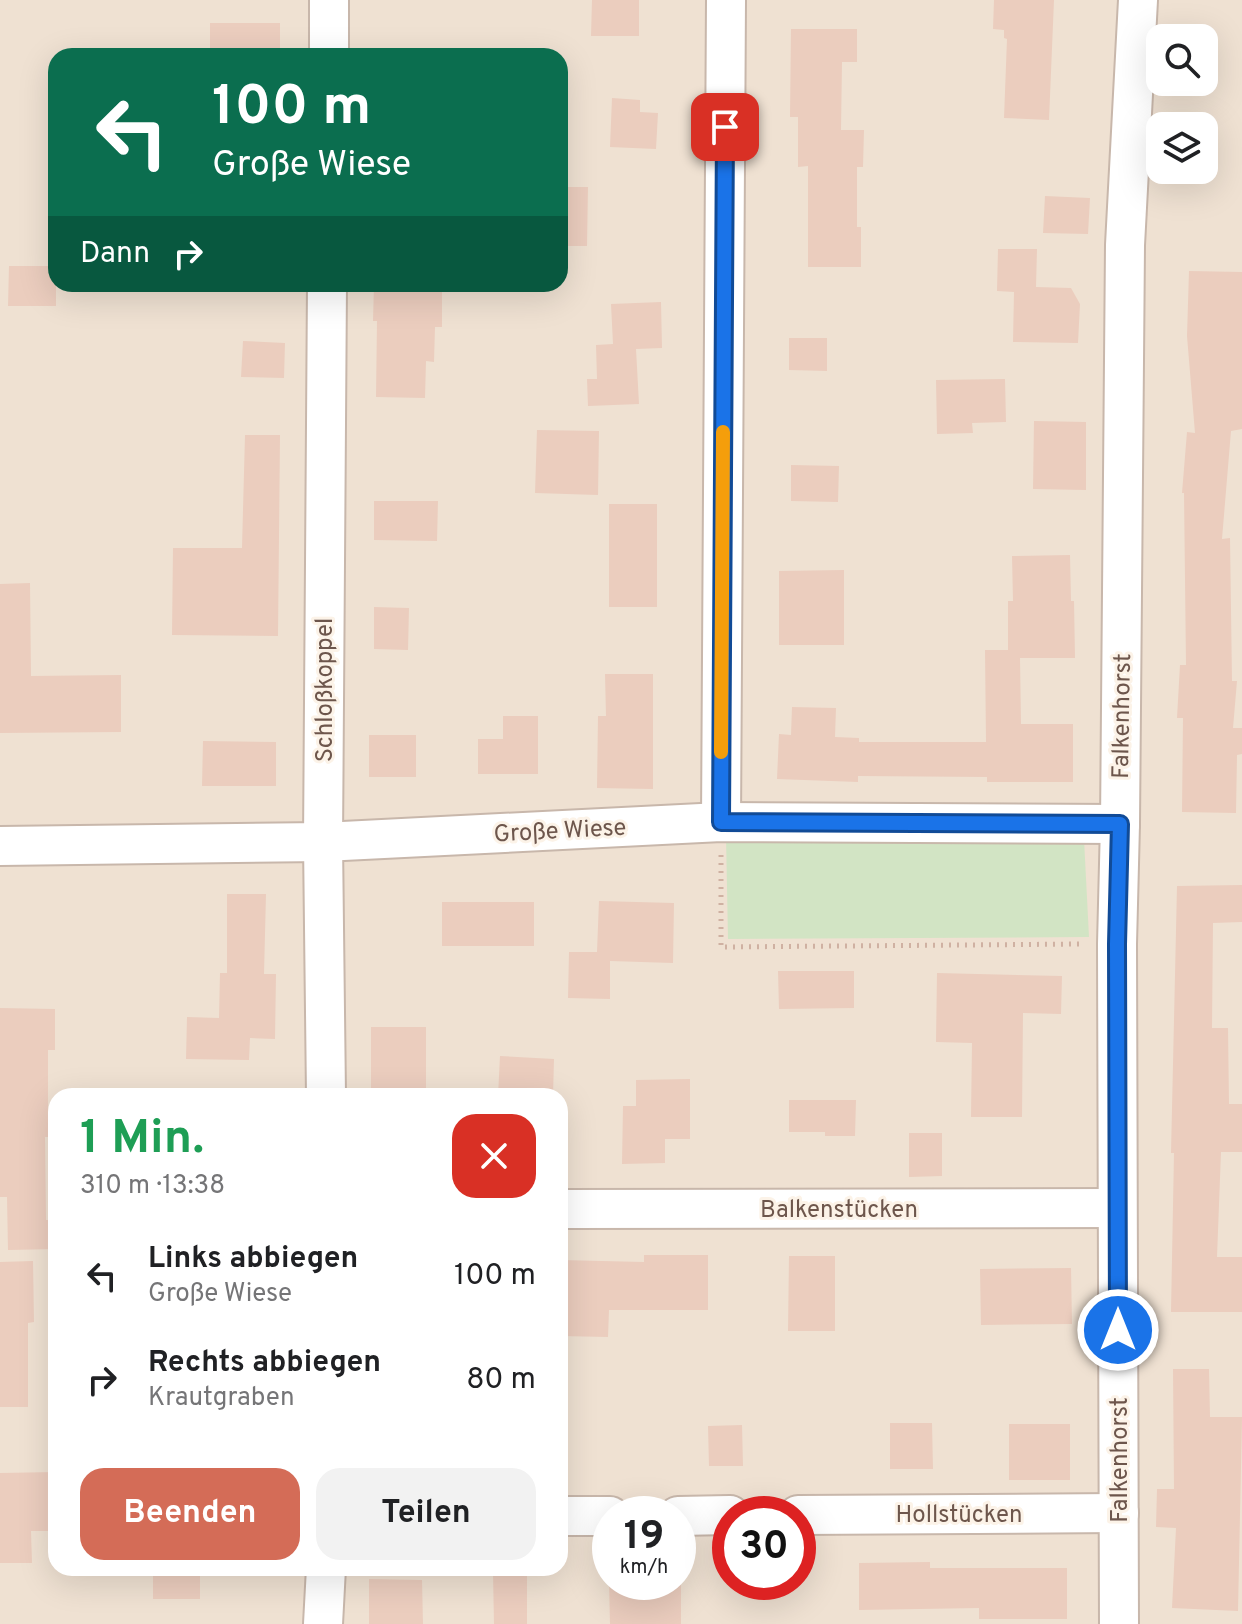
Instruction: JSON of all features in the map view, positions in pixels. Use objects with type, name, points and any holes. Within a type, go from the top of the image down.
[{"type":"street","points":[[329,0],[329,48]]},
{"type":"street","points":[[721,822],[726,0]]},
{"type":"street","name":"Falkenhorst","points":[[1119,1624],[1117,944],[1125,245],[1138,0]]},
{"type":"street","name":"Schloßkoppel","points":[[326,1088],[323,842],[327,292]]},
{"type":"street","name":"Große Wiese","points":[[0,846],[323,842],[721,822],[1120,824]]},
{"type":"street","name":"Balkenstücken","points":[[568,1209],[1117,1208]]},
{"type":"street","name":"Hollstücken","points":[[816,1515],[1119,1513]]},
{"type":"street","points":[[568,1516],[592,1516]]},
{"type":"street","points":[[323,1624],[326,1576]]},
{"type":"path","points":[[721,822],[721,947],[1117,944]]},
{"type":"shaded area","points":[[0,0],[1242,0],[1242,1624],[0,1624]]},
{"type":"green space","points":[[726,836],[1084,839],[1089,937],[728,939]]},
{"type":"building","points":[[592,0],[639,0],[639,36],[591,36]]},
{"type":"building","points":[[994,0],[1054,0],[1049,120],[1004,118],[1007,39],[1004,38],[1004,30],[993,29]]},
{"type":"building","points":[[210,23],[280,23],[280,48],[210,48]]},
{"type":"building","points":[[791,29],[857,29],[857,62],[842,62],[841,130],[864,130],[863,167],[857,167],[861,267],[808,267],[808,166],[798,167],[798,117],[790,117]]},
{"type":"building","points":[[612,98],[640,100],[640,112],[658,113],[656,149],[610,147]]},
{"type":"building","points":[[568,187],[588,187],[587,246],[568,246]]},
{"type":"building","points":[[1045,196],[1090,198],[1088,234],[1043,233]]},
{"type":"building","points":[[998,249],[1037,249],[1036,287],[1071,288],[1080,304],[1078,343],[1013,342],[1014,292],[997,291]]},
{"type":"building","points":[[9,266],[48,266],[48,292],[56,292],[56,306],[8,306]]},
{"type":"building","points":[[1189,271],[1242,272],[1242,429],[1231,431],[1222,539],[1230,538],[1232,681],[1237,681],[1233,728],[1242,728],[1242,754],[1237,755],[1236,813],[1182,812],[1183,718],[1177,718],[1180,665],[1186,665],[1182,493],[1187,432],[1195,433],[1187,336]]},
{"type":"building","points":[[374,292],[442,292],[442,327],[435,327],[434,362],[426,361],[425,398],[376,397],[377,321],[373,321]]},
{"type":"building","points":[[661,302],[662,348],[636,349],[639,404],[588,406],[587,379],[597,379],[596,345],[613,344],[611,304]]},
{"type":"building","points":[[789,338],[827,338],[827,371],[789,370]]},
{"type":"building","points":[[243,341],[285,343],[284,378],[241,377]]},
{"type":"building","points":[[1005,379],[1006,422],[972,423],[973,433],[937,434],[936,380]]},
{"type":"building","points":[[1034,421],[1086,422],[1086,490],[1033,489]]},
{"type":"building","points":[[537,430],[599,431],[598,495],[535,493]]},
{"type":"building","points":[[245,435],[280,435],[278,636],[172,635],[173,548],[242,548]]},
{"type":"building","points":[[791,465],[839,466],[838,502],[791,501]]},
{"type":"building","points":[[374,501],[438,501],[437,541],[374,540]]},
{"type":"building","points":[[609,504],[657,504],[657,607],[609,607]]},
{"type":"building","points":[[1070,555],[1075,658],[1020,658],[1021,724],[1073,724],[1073,782],[987,782],[987,777],[858,776],[858,782],[777,779],[779,734],[791,735],[792,707],[836,708],[835,737],[859,738],[859,742],[986,742],[985,650],[1008,650],[1008,601],[1013,601],[1012,556]]},
{"type":"building","points":[[844,570],[844,645],[779,645],[779,571]]},
{"type":"building","points":[[30,583],[31,676],[121,675],[121,732],[0,733],[0,584]]},
{"type":"building","points":[[374,607],[409,608],[408,650],[374,649]]},
{"type":"building","points":[[605,674],[653,674],[653,789],[597,788],[598,716],[606,716]]},
{"type":"building","points":[[503,716],[538,716],[538,774],[478,774],[478,739],[503,739]]},
{"type":"building","points":[[369,735],[416,735],[416,777],[369,777]]},
{"type":"building","points":[[203,741],[276,742],[276,786],[202,786]]},
{"type":"building","points":[[1242,885],[1242,922],[1213,923],[1212,1028],[1228,1028],[1229,1104],[1242,1104],[1242,1152],[1221,1152],[1217,1257],[1242,1257],[1242,1312],[1171,1312],[1177,886]]},
{"type":"building","points":[[227,894],[266,894],[264,974],[276,974],[275,1039],[250,1038],[249,1060],[186,1059],[187,1017],[219,1018],[220,973],[227,973]]},
{"type":"building","points":[[599,901],[674,903],[673,963],[610,961],[610,999],[568,998],[569,952],[597,952]]},
{"type":"building","points":[[442,902],[534,902],[534,946],[442,946]]},
{"type":"building","points":[[778,971],[854,971],[854,1008],[779,1009]]},
{"type":"building","points":[[937,973],[1062,976],[1061,1014],[1023,1013],[1022,1117],[971,1117],[972,1043],[936,1042]]},
{"type":"building","points":[[0,1008],[55,1009],[55,1050],[48,1050],[48,1137],[45,1137],[48,1249],[8,1250],[7,1197],[0,1197]]},
{"type":"building","points":[[371,1027],[426,1027],[426,1088],[371,1088]]},
{"type":"building","points":[[500,1056],[554,1059],[553,1088],[498,1088]]},
{"type":"building","points":[[690,1079],[690,1139],[665,1139],[665,1163],[622,1164],[623,1106],[636,1106],[636,1080]]},
{"type":"building","points":[[789,1100],[856,1100],[855,1136],[789,1132]]},
{"type":"building","points":[[909,1133],[942,1133],[942,1176],[909,1177]]},
{"type":"building","points":[[644,1255],[708,1255],[708,1310],[609,1310],[608,1337],[568,1336],[568,1260],[644,1262]]},
{"type":"building","points":[[789,1256],[835,1256],[835,1331],[788,1331]]},
{"type":"building","points":[[33,1261],[34,1322],[28,1323],[28,1407],[0,1407],[0,1262]]},
{"type":"building","points":[[1071,1268],[1072,1324],[981,1325],[980,1269]]},
{"type":"building","points":[[1173,1369],[1209,1369],[1210,1417],[1242,1417],[1238,1611],[1172,1608],[1176,1528],[1156,1527],[1157,1489],[1174,1489]]},
{"type":"building","points":[[890,1423],[932,1423],[933,1469],[890,1469]]},
{"type":"building","points":[[1009,1424],[1070,1424],[1070,1480],[1009,1480]]},
{"type":"building","points":[[742,1425],[743,1466],[709,1466],[708,1426]]},
{"type":"building","points":[[48,1472],[48,1531],[31,1531],[32,1563],[0,1563],[0,1473]]},
{"type":"building","points":[[930,1562],[930,1568],[1067,1568],[1067,1619],[979,1619],[979,1608],[859,1610],[859,1563]]},
{"type":"building","points":[[153,1576],[200,1576],[200,1599],[153,1599]]},
{"type":"building","points":[[493,1576],[527,1576],[527,1624],[494,1624]]},
{"type":"building","points":[[369,1579],[422,1580],[423,1624],[369,1624]]},
{"type":"building","points":[[609,1600],[681,1600],[681,1624],[610,1624]]},
{"type":"slow traffic","points":[[721,752],[723,432]]},
{"type":"route","points":[[725,127],[721,822],[1120,824],[1117,944],[1118,1330]]}]
